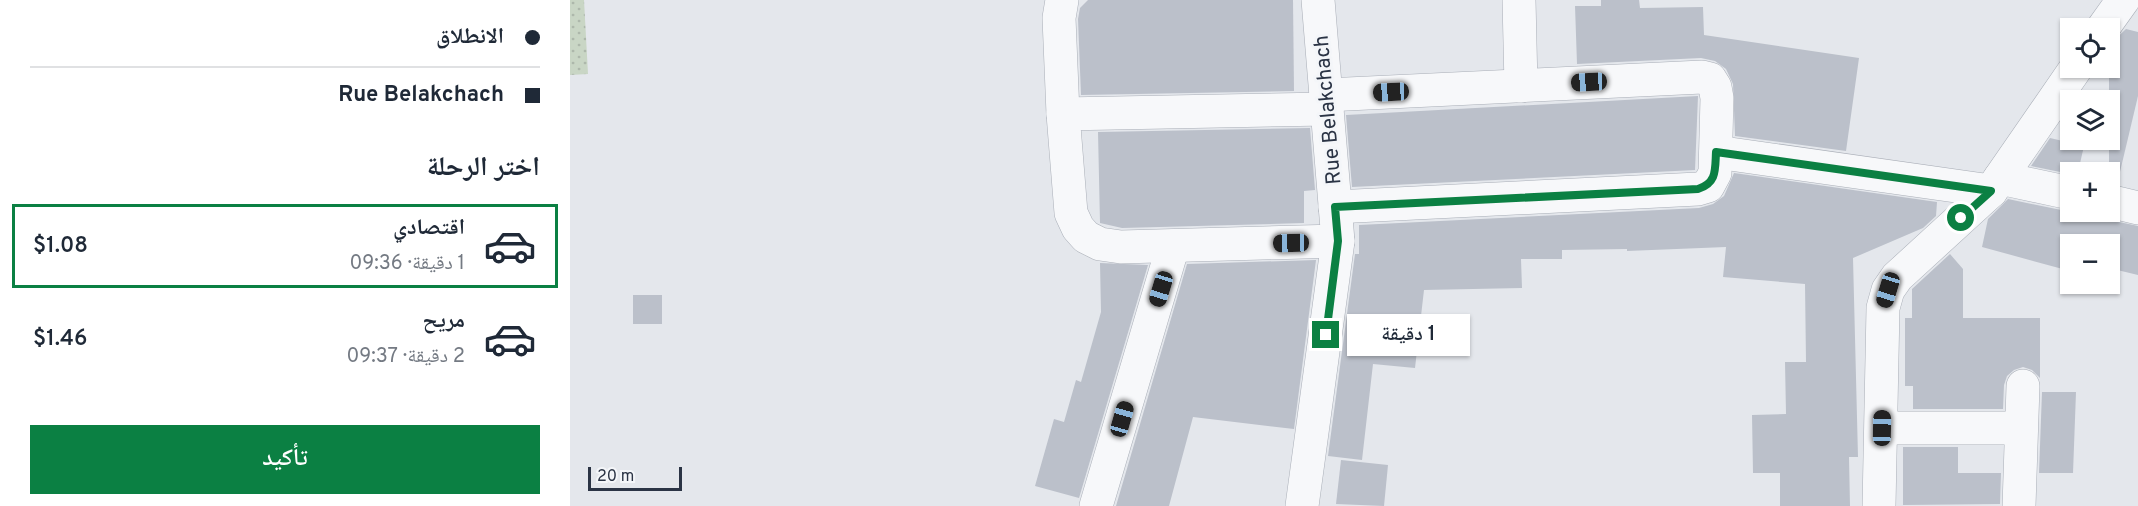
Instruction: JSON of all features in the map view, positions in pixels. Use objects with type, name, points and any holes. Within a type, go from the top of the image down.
[{"type":"street","points":[[1062,0],[1059,18],[1063,114],[1071,213],[1078,228],[1086,237],[1100,244],[1121,247],[1338,241]]},
{"type":"street","name":"Rue Belakchach","points":[[1302,506],[1338,241],[1318,0]]},
{"type":"street","points":[[1520,0],[1521,86]]},
{"type":"street","points":[[2110,18],[2123,0]]},
{"type":"street","points":[[1063,114],[1326,102],[1521,86],[1702,77],[1710,79],[1715,87],[1717,98],[1716,152],[1713,181],[1708,186],[1698,189],[1335,207]]},
{"type":"street","points":[[1879,506],[1882,428],[1882,308],[1888,290],[1897,277],[1995,184],[2069,78]]},
{"type":"street","points":[[1716,152],[2060,192]]},
{"type":"street","points":[[2120,204],[2138,208]]},
{"type":"street","points":[[1096,506],[1173,246]]},
{"type":"street","points":[[2019,506],[2023,386]]},
{"type":"street","points":[[1882,428],[2021,428]]},
{"type":"green space","points":[[570,0],[584,0],[588,74],[570,75]]},
{"type":"building","points":[[1088,0],[1293,0],[1294,91],[1081,95],[1078,19],[1080,8]]},
{"type":"building","points":[[1601,0],[1639,0],[1640,8],[1703,7],[1704,35],[1859,58],[1846,151],[1735,136],[1733,84],[1726,69],[1715,61],[1701,58],[1577,64],[1575,6],[1601,6]]},
{"type":"building","points":[[2126,29],[2138,32],[2138,96],[2120,172],[2120,162],[2109,162],[2109,150],[2120,150],[2120,90],[2109,90],[2109,78],[2120,78],[2120,35]]},
{"type":"building","points":[[1698,96],[1695,170],[1352,187],[1346,115]]},
{"type":"building","points":[[1310,128],[1315,190],[1304,191],[1304,223],[1122,228],[1100,223],[1098,132]]},
{"type":"building","points":[[2050,138],[2060,140],[2060,150],[2083,150],[2080,162],[2060,162],[2060,172],[2031,166]]},
{"type":"building","points":[[1734,173],[1937,202],[1936,216],[1923,228],[1853,258],[1858,457],[1849,457],[1850,506],[1780,506],[1780,473],[1753,473],[1752,415],[1786,414],[1785,362],[1806,362],[1805,284],[1723,277],[1726,247],[1627,251],[1627,249],[1562,250],[1562,259],[1521,259],[1522,288],[1424,290],[1415,368],[1373,364],[1362,460],[1328,456],[1355,254],[1359,254],[1359,225],[1699,208],[1713,204],[1724,196]]},
{"type":"building","points":[[2008,199],[2060,210],[2060,222],[2119,222],[2138,226],[2138,275],[2120,271],[2120,234],[2060,234],[2060,268],[1982,247],[1988,219]]},
{"type":"building","points":[[1950,254],[1963,269],[1963,318],[2040,318],[2040,378],[2032,370],[2023,367],[2014,370],[2007,376],[2004,385],[2003,409],[1913,409],[1913,386],[1905,386],[1905,318],[1912,318],[1912,289]]},
{"type":"building","points":[[1316,260],[1294,429],[1193,417],[1169,506],[1116,506],[1187,264]]},
{"type":"building","points":[[1100,263],[1148,265],[1079,498],[1035,486],[1054,419],[1064,422],[1076,380],[1081,382],[1101,312]]},
{"type":"building","points":[[633,295],[662,295],[662,324],[633,324]]},
{"type":"building","points":[[2042,392],[2076,392],[2073,473],[2039,473]]},
{"type":"building","points":[[1903,447],[1958,447],[1958,473],[2001,473],[2000,504],[1903,505]]},
{"type":"building","points":[[1341,460],[1388,465],[1384,506],[1336,504]]},
{"type":"route","points":[[1326,335],[1338,241],[1335,207],[1698,189],[1708,186],[1713,181],[1716,152],[1991,191],[1961,218]]}]
